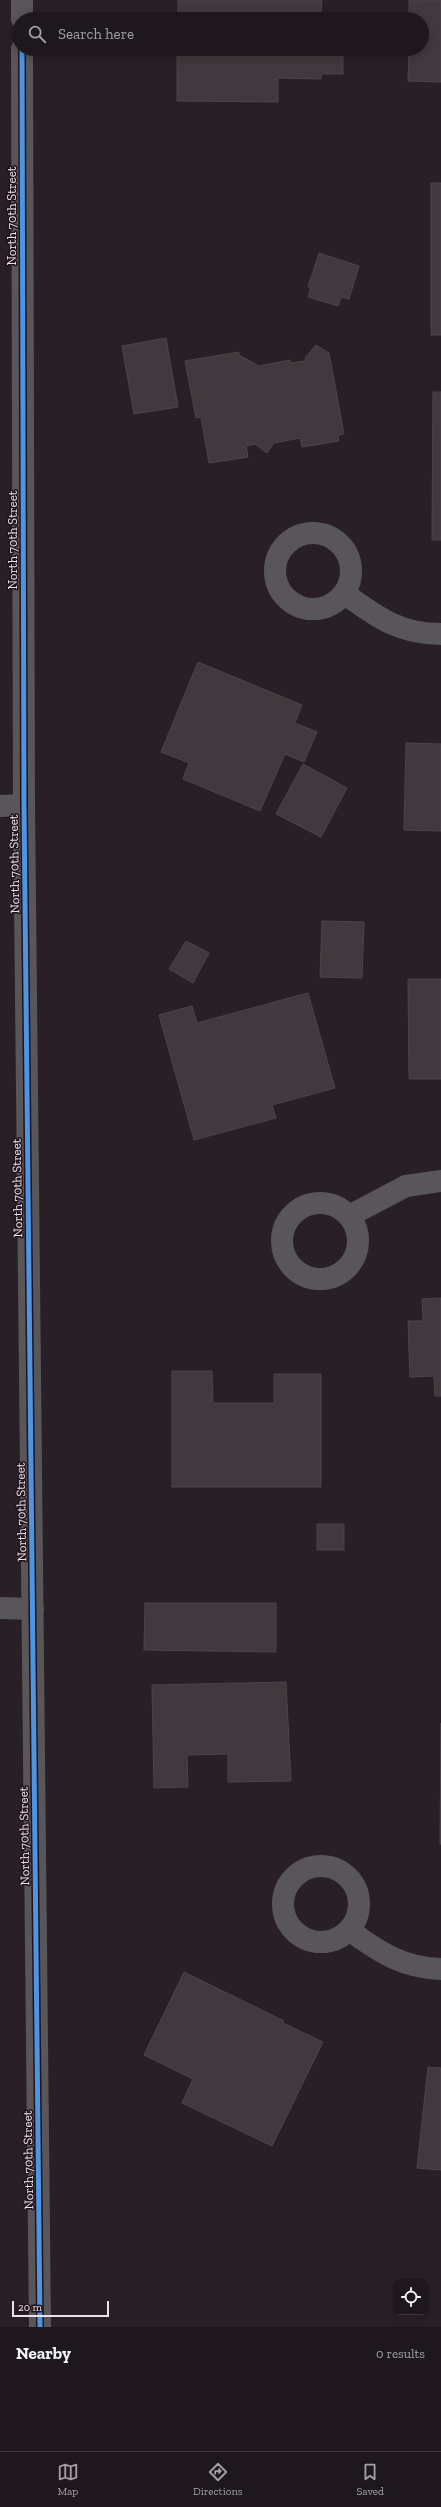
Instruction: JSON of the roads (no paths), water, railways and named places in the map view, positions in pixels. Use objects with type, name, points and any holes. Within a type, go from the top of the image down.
[{"type":"street","points":[[22,0],[22,12]]},
{"type":"street","name":"North 70th Street","points":[[22,56],[24,805],[40,2327]]},
{"type":"street","points":[[345,594],[381,620],[403,630],[441,634]]},
{"type":"street","points":[[0,806],[24,805]]},
{"type":"street","points":[[349,1216],[406,1186],[441,1182]]},
{"type":"street","points":[[0,1608],[33,1609]]},
{"type":"street","points":[[349,1930],[372,1947],[403,1964],[441,1969]]}]
